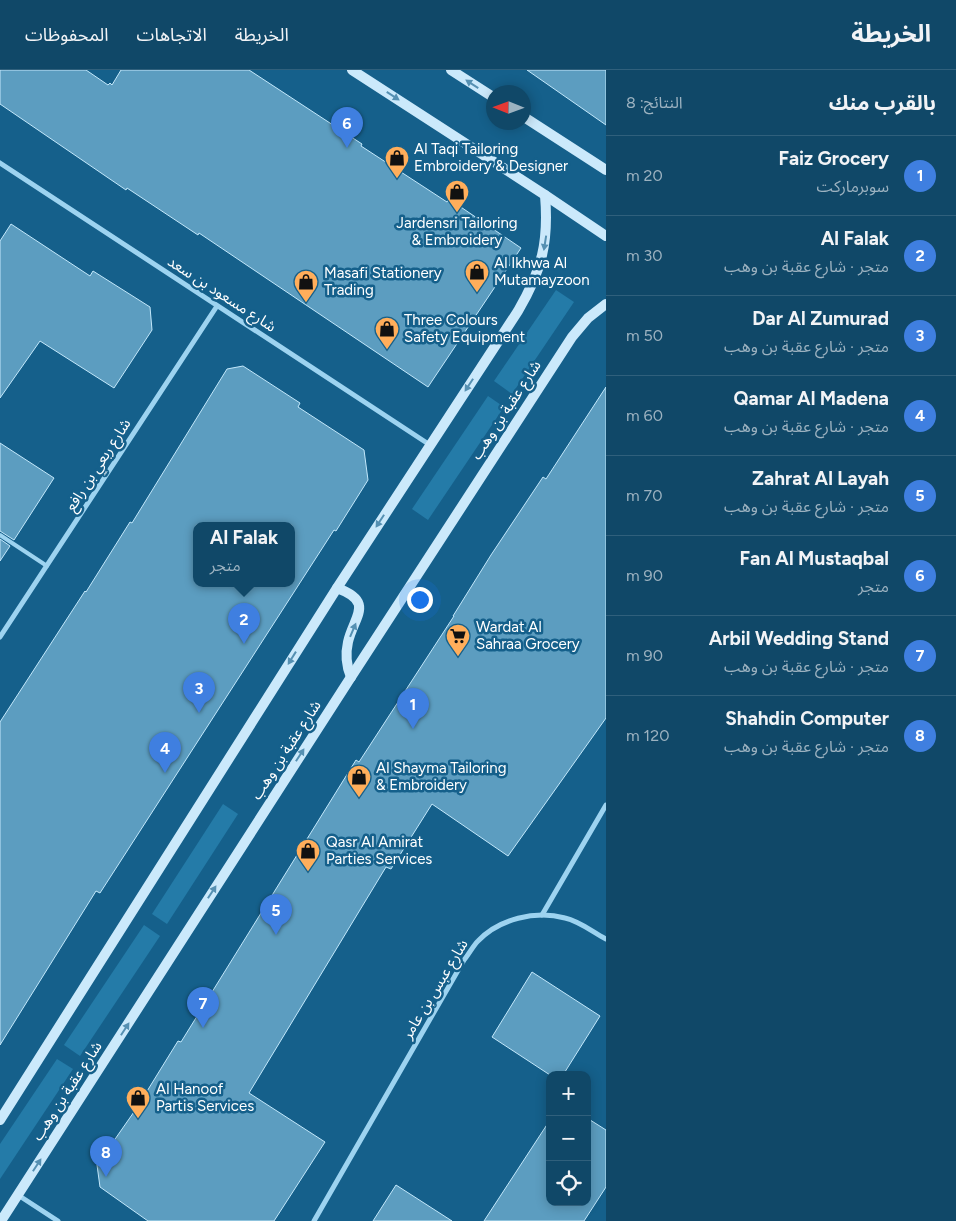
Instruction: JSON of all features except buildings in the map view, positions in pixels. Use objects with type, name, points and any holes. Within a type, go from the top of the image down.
[{"type":"street","points":[[352,70],[606,236]]},
{"type":"street","points":[[452,70],[486,92]]},
{"type":"street","points":[[531,121],[606,170]]},
{"type":"street","name":"شارع مسعود بن سعد","points":[[0,162],[430,446]]},
{"type":"street","points":[[0,1120],[337,588],[531,290],[540,267],[545,243],[547,219],[545,195]]},
{"type":"street","name":"شارع عقبة بن وهب","points":[[1,1221],[572,337],[588,318],[606,304]]},
{"type":"street","name":"شارع ربعي بن رافع","points":[[0,637],[217,306]]},
{"type":"street","points":[[337,588],[348,592],[354,597],[360,611],[352,630],[346,653],[346,664],[351,677]]},
{"type":"street","points":[[542,915],[606,805]]},
{"type":"street","name":"شارع عبس بن عامر","points":[[314,1221],[464,960],[478,940],[497,926],[519,918],[542,915],[565,918],[606,939]]},
{"type":"street","points":[[18,1194],[58,1221]]},
{"type":"lane","points":[[0,536],[47,566]]},
{"type":"shaded area","points":[[556,290],[574,302],[512,394],[494,381]]},
{"type":"shaded area","points":[[488,396],[504,407],[428,520],[412,509]]},
{"type":"shaded area","points":[[223,804],[238,814],[167,924],[152,914]]},
{"type":"shaded area","points":[[144,925],[160,936],[80,1056],[64,1045]]},
{"type":"shaded area","points":[[57,1059],[73,1069],[0,1179],[0,1144]]},
{"type":"place","name":"Fan Al Mustaqbal","points":[[347,148]]},
{"type":"place","name":"Al Taqi Tailoring Embroidery & Designer","points":[[397,179]]},
{"type":"place","name":"Jardensri Tailoring & Embroidery","points":[[457,213]]},
{"type":"place","name":"Al Ikhwa Al Mutamayzoon","points":[[477,293]]},
{"type":"place","name":"Masafi Stationery Trading","points":[[306,303]]},
{"type":"place","name":"Three Colours Safety Equipment","points":[[387,350]]},
{"type":"place","name":"Al Falak","points":[[244,644]]},
{"type":"place","name":"Wardat Al Sahraa Grocery","points":[[458,657]]},
{"type":"place","name":"Dar Al Zumurad","points":[[199,713]]},
{"type":"place","name":"Faiz Grocery","points":[[413,729]]},
{"type":"place","name":"Qamar Al Madena","points":[[165,773]]},
{"type":"place","name":"Al Shayma Tailoring & Embroidery","points":[[359,798]]},
{"type":"place","name":"Qasr Al Amirat Parties Services","points":[[308,872]]},
{"type":"place","name":"Zahrat Al Layah","points":[[276,935]]},
{"type":"place","name":"Arbil Wedding Stand","points":[[203,1028]]},
{"type":"place","name":"Al Hanoof Partis Services","points":[[138,1119]]},
{"type":"place","name":"Shahdin Computer","points":[[106,1177]]}]
